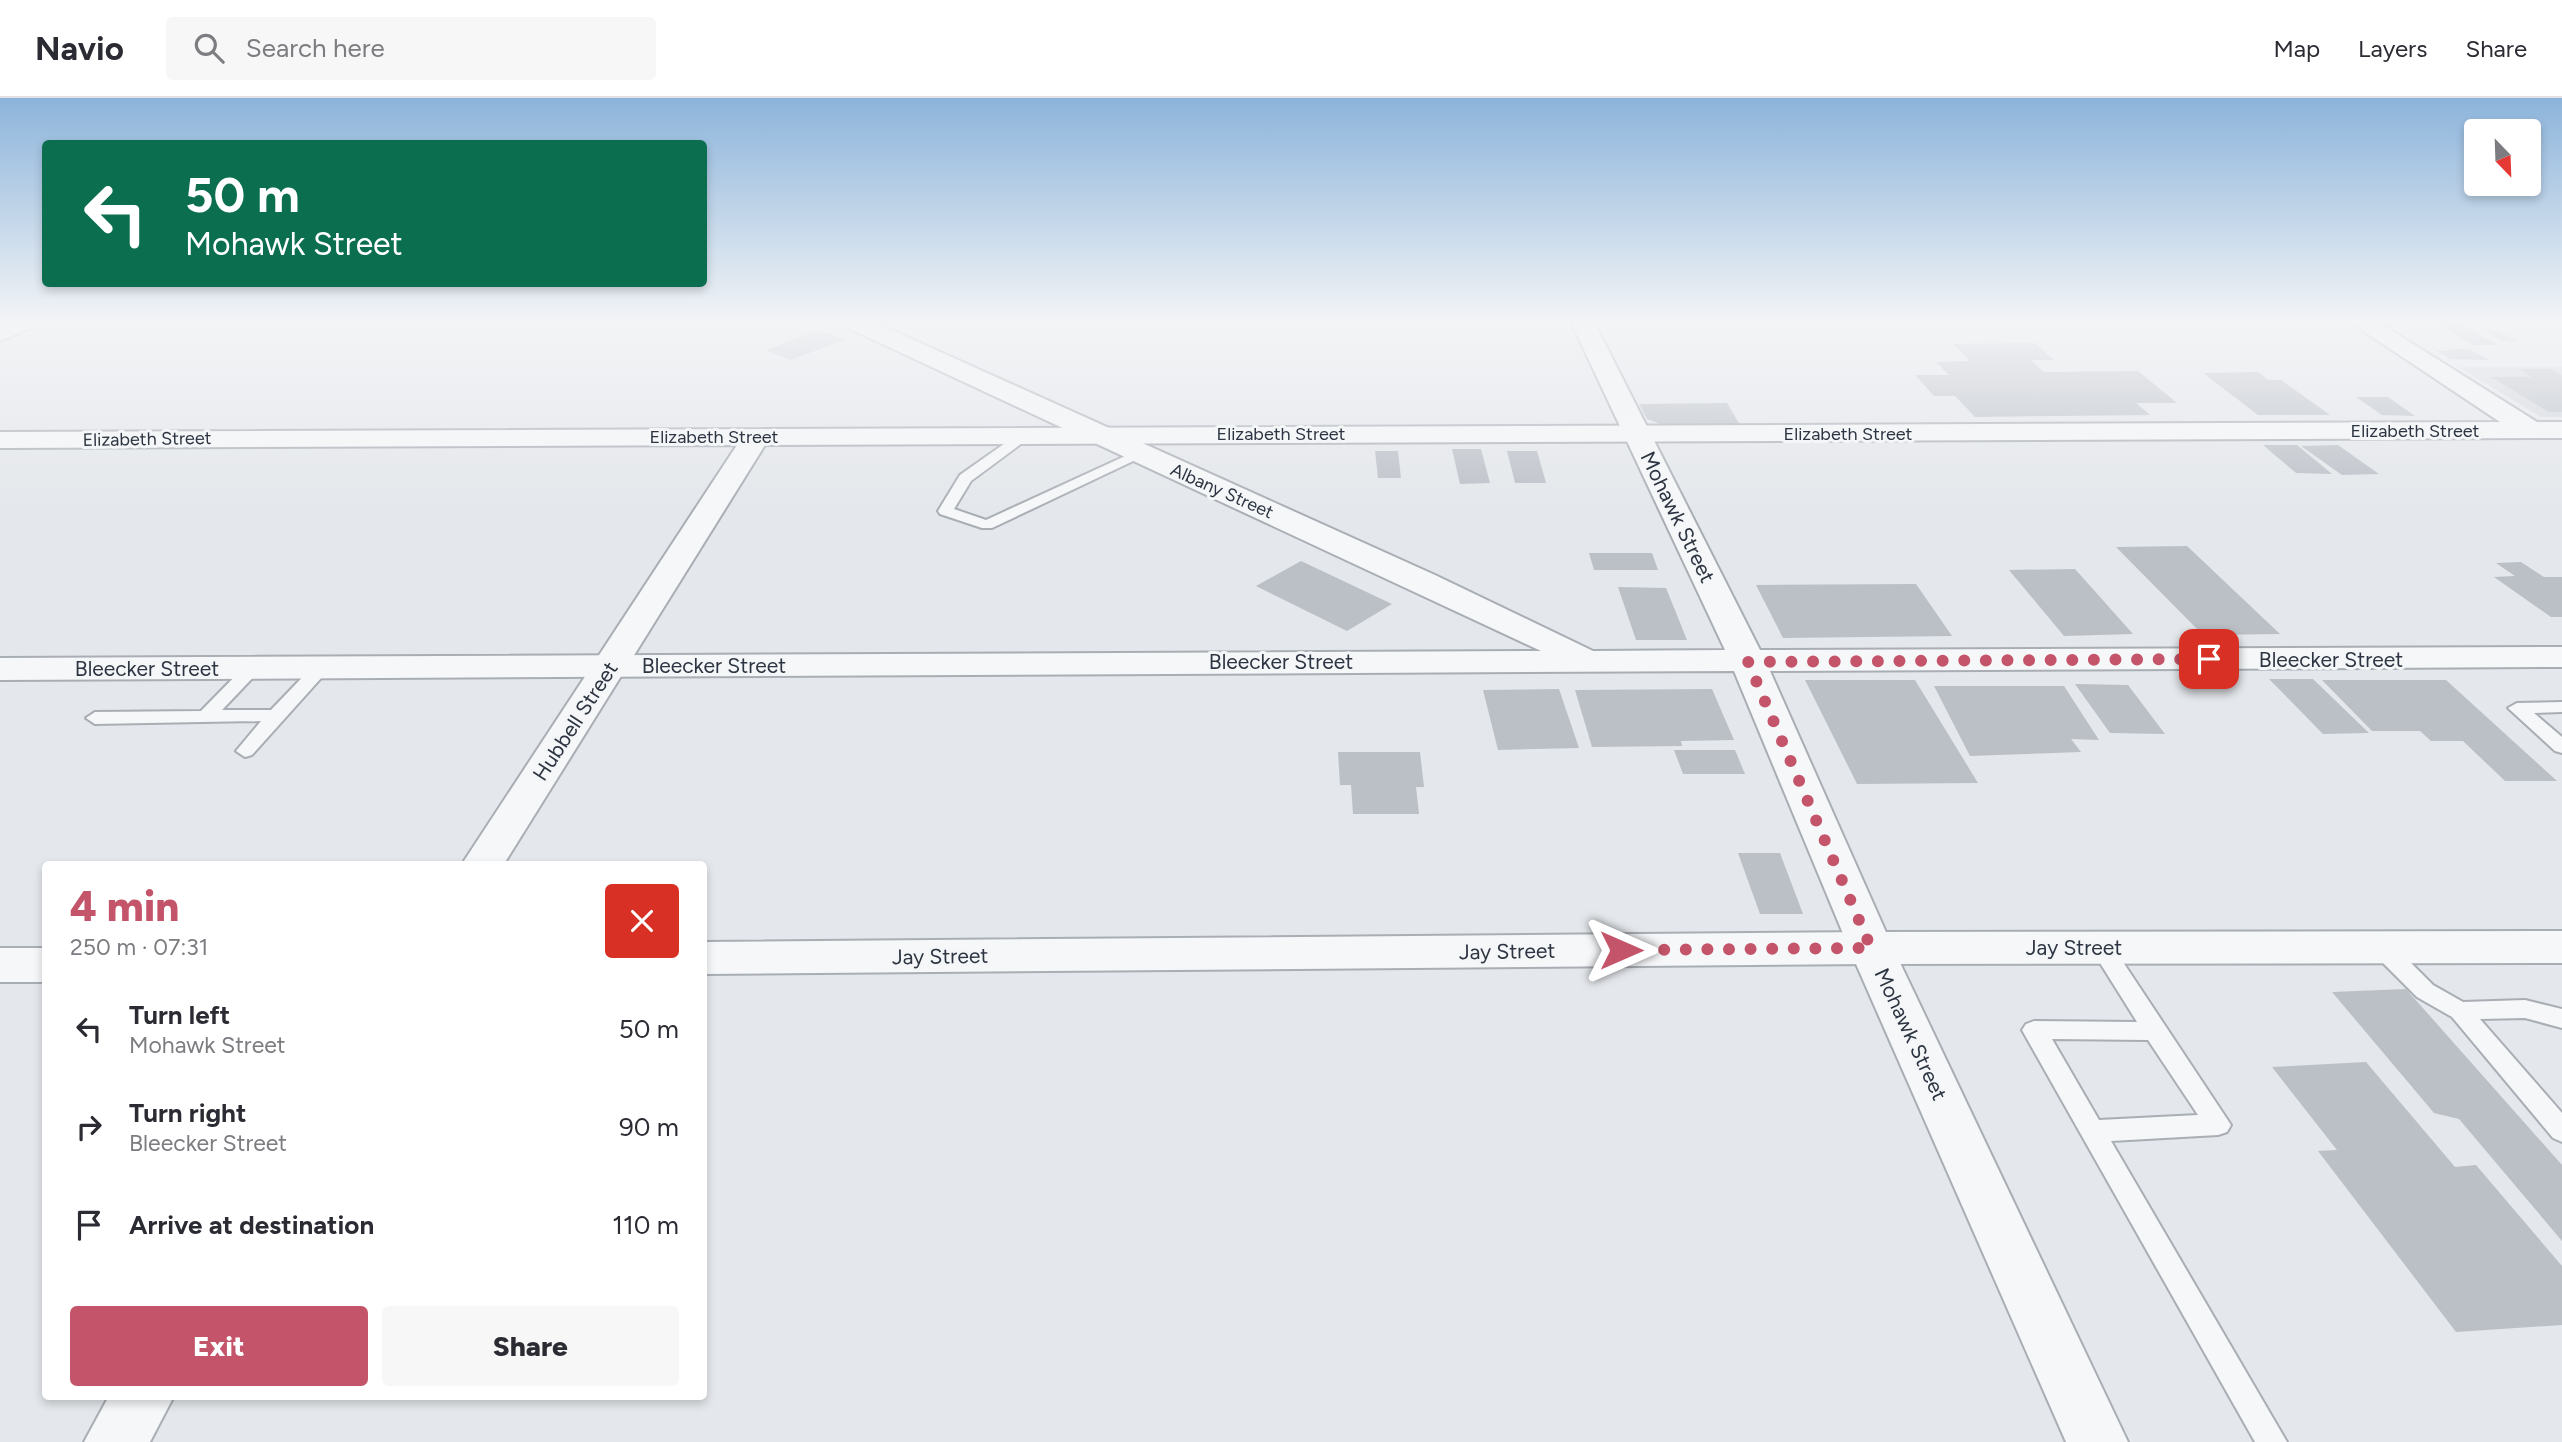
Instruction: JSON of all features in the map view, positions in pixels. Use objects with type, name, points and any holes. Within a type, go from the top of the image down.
[{"type":"street","name":"Albany Street","points":[[988,385],[1424,582],[1588,661]]},
{"type":"street","name":"Mohawk Street","points":[[1613,385],[1748,662],[1871,948],[2097,1442]]},
{"type":"street","points":[[2459,385],[2562,450]]},
{"type":"street","name":"Elizabeth Street","points":[[0,440],[2562,430]]},
{"type":"street","name":"Hubbell Street","points":[[485,861],[757,436]]},
{"type":"street","name":"Bleecker Street","points":[[0,668],[2562,657]]},
{"type":"street","name":"Jay Street","points":[[707,958],[1871,948],[2562,947]]},
{"type":"street","points":[[0,965],[42,965]]},
{"type":"street","points":[[115,1442],[141,1400]]},
{"type":"lane","points":[[1026,435],[965,478],[945,511],[987,525],[1141,454]]},
{"type":"lane","points":[[206,716],[254,667]]},
{"type":"lane","points":[[245,751],[322,667]]},
{"type":"lane","points":[[2562,707],[2517,708],[2562,747]]},
{"type":"lane","points":[[95,718],[276,715]]},
{"type":"lane","points":[[2092,1131],[2218,1125],[2101,947]]},
{"type":"lane","points":[[2381,947],[2426,991],[2460,1011],[2562,1131]]},
{"type":"lane","points":[[2460,1011],[2522,1009],[2550,1013],[2562,1019]]},
{"type":"lane","points":[[2155,1031],[2034,1030],[2272,1442]]},
{"type":"shaded area","points":[[2488,385],[2562,385],[2562,417],[2541,417]]},
{"type":"building","points":[[1924,385],[2155,385],[2177,403],[2136,403],[2150,415],[1975,417],[1955,396],[1934,396]]},
{"type":"building","points":[[2218,385],[2288,385],[2330,415],[2258,415]]},
{"type":"building","points":[[2504,385],[2562,385],[2562,412],[2549,412]]},
{"type":"building","points":[[2356,397],[2388,397],[2415,416],[2382,415]]},
{"type":"building","points":[[1727,403],[1740,425],[1666,426],[1647,419],[1639,404]]},
{"type":"building","points":[[2263,445],[2297,445],[2332,474],[2296,473]]},
{"type":"building","points":[[2338,445],[2379,474],[2342,475],[2301,446]]},
{"type":"building","points":[[1452,449],[1481,449],[1490,483],[1460,484]]},
{"type":"building","points":[[1375,451],[1398,451],[1401,478],[1378,478]]},
{"type":"building","points":[[1507,451],[1537,451],[1546,483],[1515,483]]},
{"type":"building","points":[[2187,546],[2280,634],[2203,635],[2116,547]]},
{"type":"building","points":[[1589,553],[1652,553],[1658,570],[1594,570]]},
{"type":"building","points":[[1301,561],[1392,604],[1347,631],[1256,586]]},
{"type":"building","points":[[2521,562],[2544,577],[2562,577],[2562,617],[2551,617],[2494,577],[2515,576],[2496,563]]},
{"type":"building","points":[[2075,569],[2133,634],[2064,636],[2009,570]]},
{"type":"building","points":[[1916,584],[1952,636],[1783,638],[1756,585]]},
{"type":"building","points":[[1618,587],[1666,588],[1687,640],[1636,640]]},
{"type":"building","points":[[2269,679],[2313,679],[2369,733],[2323,734]]},
{"type":"building","points":[[1805,680],[1915,680],[1978,783],[1857,784]]},
{"type":"building","points":[[2322,680],[2446,680],[2557,781],[2505,781],[2463,741],[2431,741],[2420,731],[2372,731]]},
{"type":"building","points":[[2075,684],[2128,685],[2165,734],[2110,733]]},
{"type":"building","points":[[1934,686],[2064,686],[2099,740],[2071,739],[2081,752],[1970,756]]},
{"type":"building","points":[[1559,689],[1579,748],[1498,750],[1483,690]]},
{"type":"building","points":[[1712,689],[1734,740],[1681,741],[1682,746],[1592,747],[1575,690]]},
{"type":"building","points":[[1674,750],[1735,750],[1745,774],[1683,774]]},
{"type":"building","points":[[1338,752],[1420,752],[1424,787],[1416,787],[1419,814],[1353,814],[1351,785],[1340,785]]},
{"type":"building","points":[[1738,853],[1780,853],[1803,914],[1760,914]]},
{"type":"building","points":[[2406,989],[2562,1165],[2562,1241],[2459,1119],[2434,1113],[2332,992]]},
{"type":"building","points":[[2366,1062],[2455,1167],[2476,1165],[2562,1266],[2562,1325],[2456,1332],[2318,1151],[2337,1150],[2272,1067]]},
{"type":"route","points":[[1621,950],[1871,948],[1748,662],[2209,659]]}]
